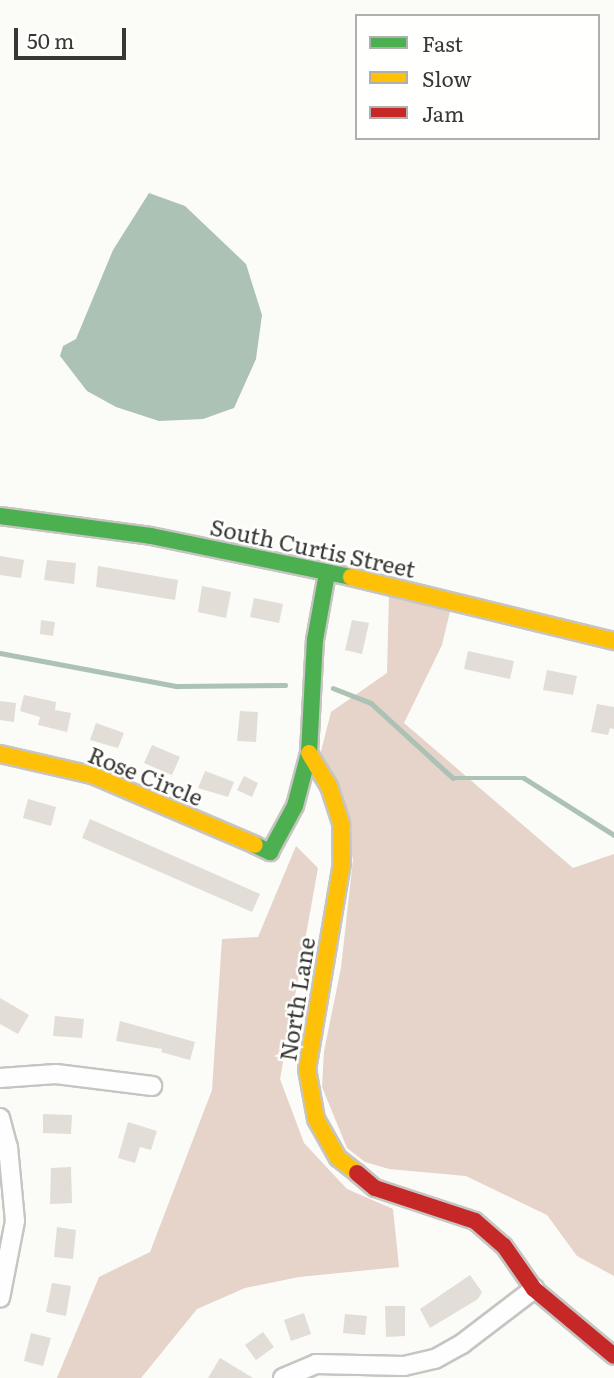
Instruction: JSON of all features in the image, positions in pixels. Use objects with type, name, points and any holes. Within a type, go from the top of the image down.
[{"type":"street","name":"South Curtis Street","points":[[0,516],[151,536],[327,573],[614,640]]},
{"type":"street","points":[[309,753],[315,640],[327,573]]},
{"type":"street","name":"Rose Circle","points":[[0,754],[92,775],[271,852],[295,807],[309,753]]},
{"type":"street","name":"North Lane","points":[[309,753],[329,786],[341,824],[342,863],[307,1069],[316,1119],[338,1158],[375,1188],[475,1221],[504,1246],[534,1289],[614,1356]]},
{"type":"street","points":[[0,1078],[56,1074],[152,1086]]},
{"type":"street","points":[[0,1118],[8,1147],[15,1221],[0,1298]]},
{"type":"street","points":[[283,1378],[316,1364],[404,1366],[435,1359],[463,1344],[534,1289]]},
{"type":"shaded area","points":[[149,193],[185,206],[246,264],[262,315],[256,359],[234,408],[203,419],[159,421],[116,407],[87,391],[60,356],[63,346],[76,339],[113,250]]},
{"type":"shaded area","points":[[389,595],[451,607],[442,645],[404,723],[573,868],[614,854],[614,1276],[577,1256],[547,1215],[466,1176],[389,1169],[365,1162],[347,1148],[322,1087],[324,1051],[341,968],[353,859],[319,759],[331,712],[387,673]]},
{"type":"shaded area","points":[[296,846],[318,868],[280,1079],[304,1143],[347,1189],[393,1209],[399,1267],[299,1277],[245,1288],[197,1309],[141,1378],[57,1378],[99,1277],[150,1252],[212,1090],[222,939],[258,937]]},
{"type":"building","points":[[0,556],[24,560],[21,578],[0,575]]},
{"type":"building","points":[[47,560],[76,563],[74,584],[44,580]]},
{"type":"building","points":[[98,566],[178,580],[175,600],[96,587]]},
{"type":"building","points":[[202,586],[231,592],[226,618],[198,612]]},
{"type":"building","points":[[254,598],[283,604],[279,623],[250,617]]},
{"type":"building","points":[[41,620],[55,622],[53,636],[40,634]]},
{"type":"building","points":[[352,620],[369,623],[362,654],[345,650]]},
{"type":"building","points":[[468,651],[514,661],[510,679],[464,669]]},
{"type":"building","points":[[547,670],[577,676],[573,695],[543,690]]},
{"type":"building","points":[[24,695],[56,702],[55,710],[71,713],[67,732],[38,725],[40,717],[20,711]]},
{"type":"building","points":[[0,701],[16,703],[14,722],[0,720]]},
{"type":"building","points":[[597,704],[614,707],[614,729],[610,728],[608,735],[591,732]]},
{"type":"building","points":[[240,711],[258,712],[256,742],[237,741]]},
{"type":"building","points":[[96,723],[124,733],[118,748],[90,740]]},
{"type":"building","points":[[152,745],[180,757],[172,775],[144,763]]},
{"type":"building","points":[[205,771],[234,782],[228,797],[198,788]]},
{"type":"building","points":[[244,776],[258,783],[252,797],[237,790]]},
{"type":"building","points":[[28,799],[56,807],[51,826],[23,818]]},
{"type":"building","points":[[90,819],[260,894],[252,912],[82,838]]},
{"type":"building","points":[[0,998],[29,1015],[18,1034],[0,1024]]},
{"type":"building","points":[[55,1016],[84,1019],[82,1038],[53,1036]]},
{"type":"building","points":[[120,1021],[195,1042],[190,1060],[161,1052],[162,1049],[116,1041]]},
{"type":"building","points":[[43,1114],[72,1115],[71,1134],[43,1133]]},
{"type":"building","points":[[128,1122],[157,1131],[151,1150],[140,1147],[135,1163],[118,1158]]},
{"type":"building","points":[[71,1167],[72,1203],[50,1204],[51,1168]]},
{"type":"building","points":[[57,1227],[76,1230],[73,1259],[54,1257]]},
{"type":"building","points":[[470,1275],[482,1292],[478,1299],[430,1328],[420,1309]]},
{"type":"building","points":[[52,1283],[71,1286],[66,1316],[46,1312]]},
{"type":"building","points":[[385,1306],[405,1306],[405,1336],[386,1337]]},
{"type":"building","points":[[304,1313],[311,1334],[291,1341],[284,1320]]},
{"type":"building","points":[[345,1314],[367,1316],[365,1335],[343,1333]]},
{"type":"building","points":[[263,1332],[274,1347],[256,1360],[245,1345]]},
{"type":"building","points":[[31,1333],[51,1338],[43,1366],[24,1361]]},
{"type":"building","points":[[220,1358],[253,1378],[208,1378]]},
{"type":"waterway","points":[[0,653],[177,686],[285,685]]},
{"type":"waterway","points":[[333,688],[371,703],[453,778],[524,778],[614,835]]},
{"type":"traffic: fast","points":[[0,516],[151,536],[351,577]]},
{"type":"traffic: fast","points":[[255,845],[270,852],[295,806],[309,753],[315,640],[327,573]]},
{"type":"traffic: slow","points":[[351,577],[614,641]]},
{"type":"traffic: slow","points":[[309,753],[329,786],[341,824],[342,863],[307,1069],[316,1119],[338,1158],[357,1173]]},
{"type":"traffic: slow","points":[[0,754],[92,775],[255,845]]},
{"type":"traffic: jam","points":[[357,1173],[375,1188],[475,1221],[504,1246],[534,1289],[614,1356]]}]
